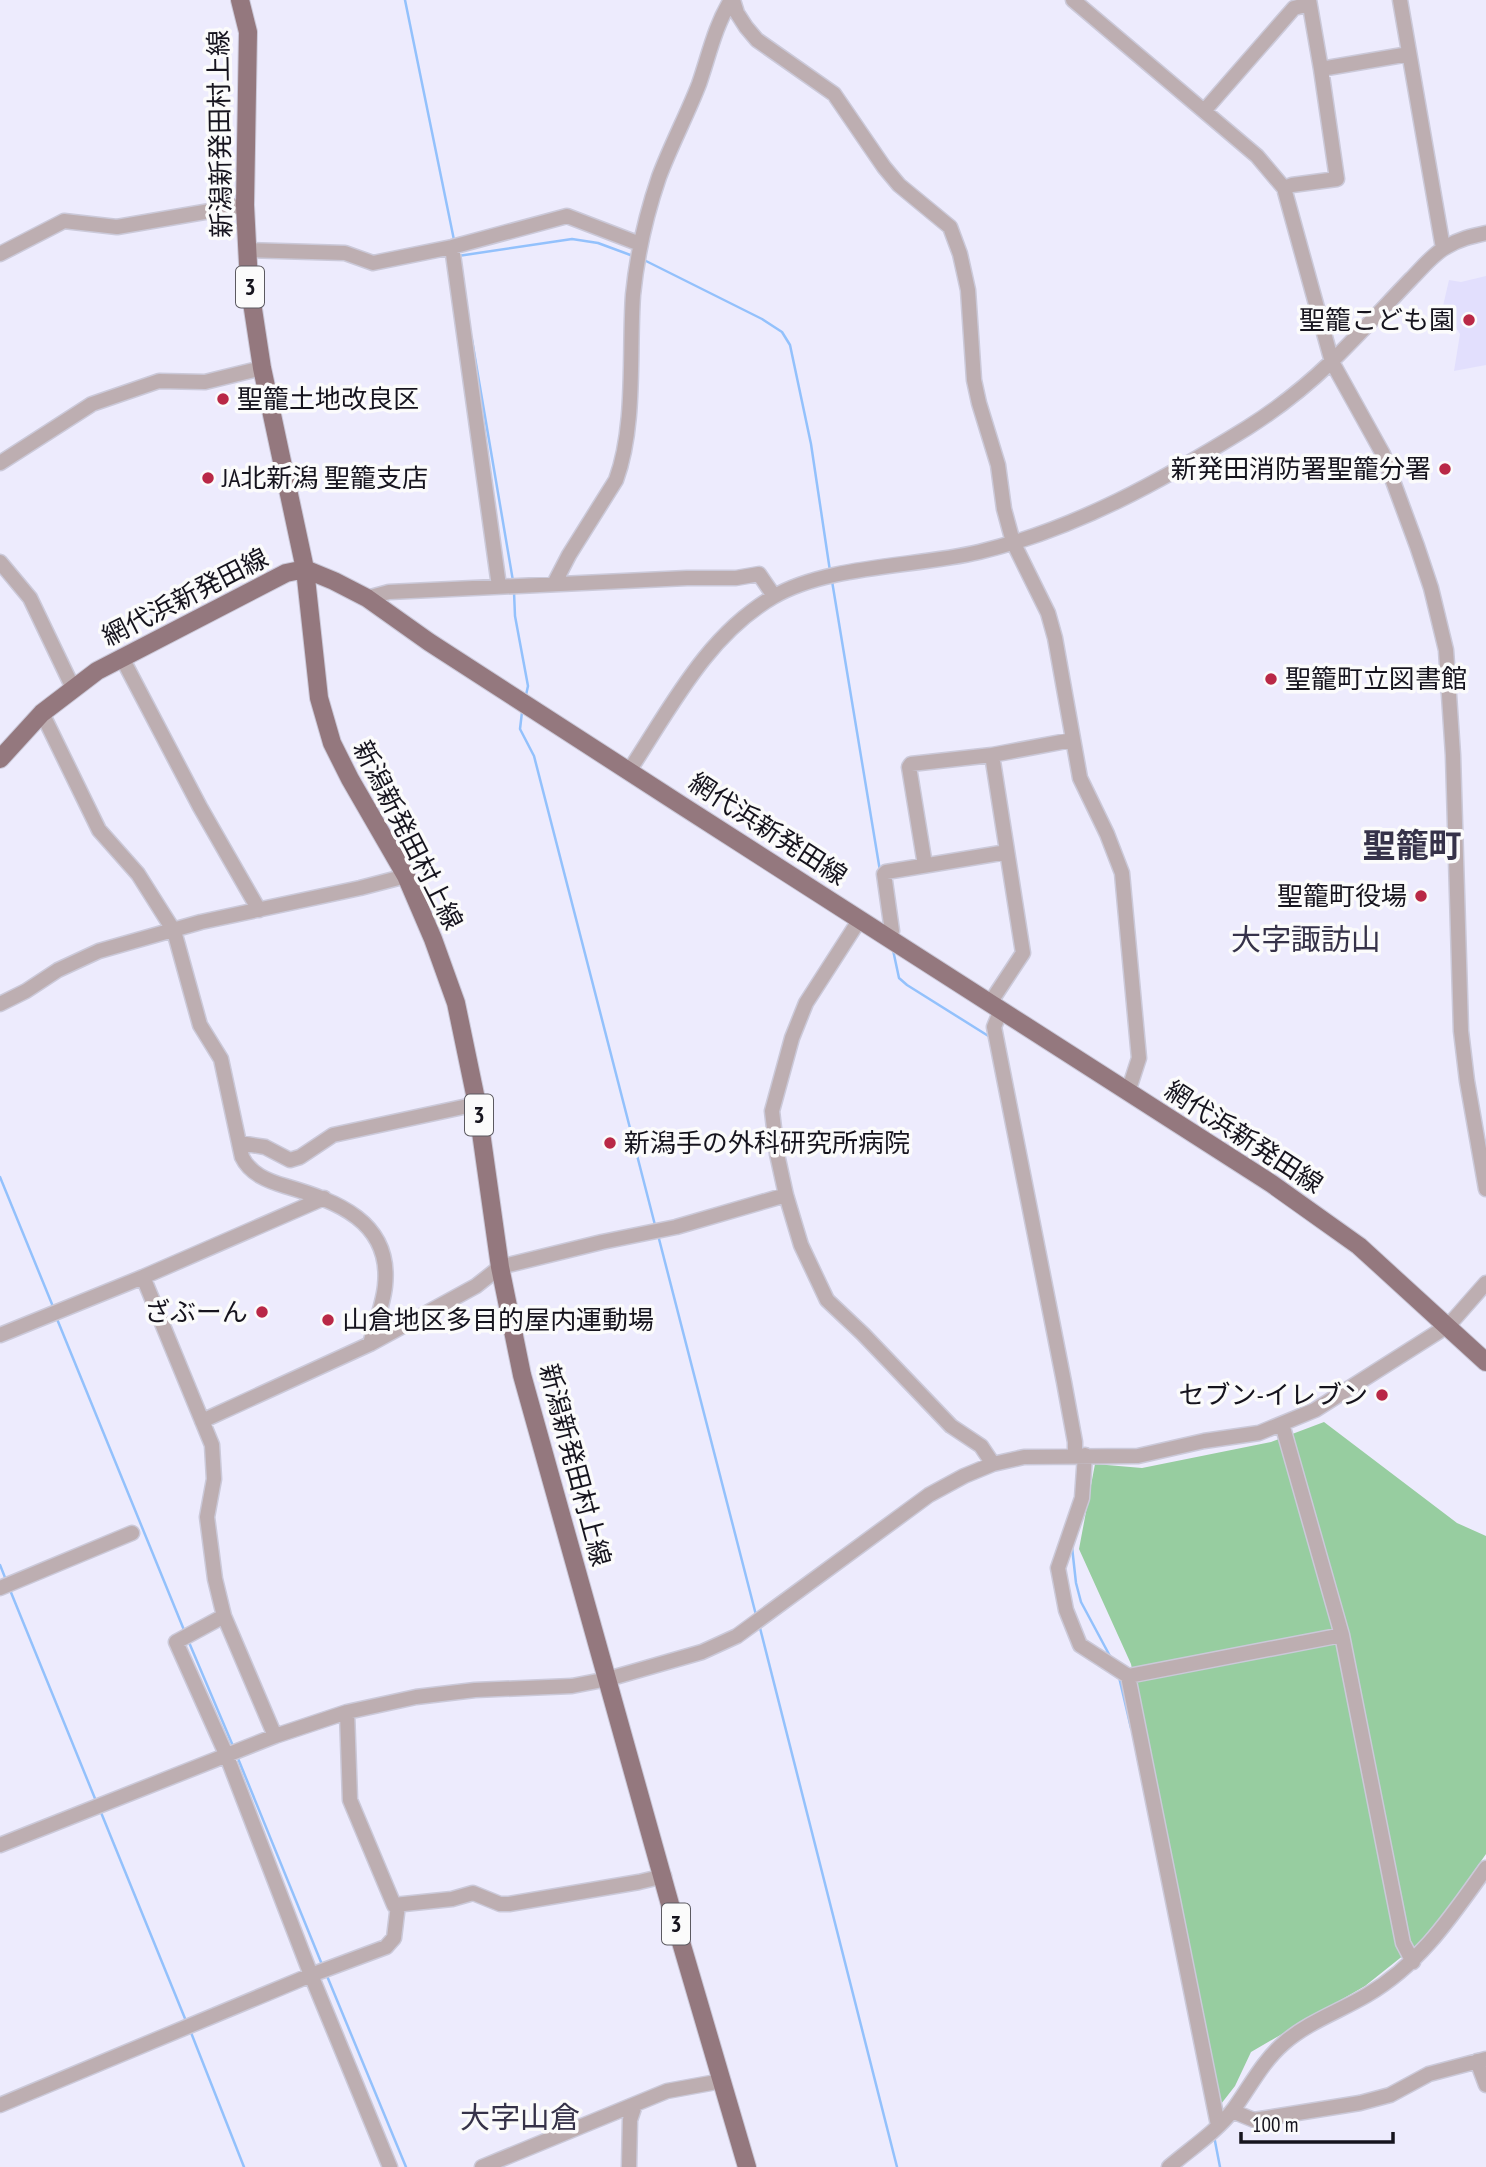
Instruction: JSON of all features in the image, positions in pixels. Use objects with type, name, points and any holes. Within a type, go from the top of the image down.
[{"type":"main road","name":"新潟新発田村上線","points":[[240,0],[248,32],[245,205],[249,283],[262,368],[305,569],[319,698],[332,743],[406,876],[456,1003],[477,1104],[500,1267],[522,1375],[747,2167]]},
{"type":"main road","name":"網代浜新発田線","points":[[0,759],[42,713],[73,688],[122,658],[286,573],[305,569],[367,598],[629,771],[1315,1214],[1359,1246],[1449,1325],[1486,1362]]},
{"type":"street","points":[[554,584],[569,555],[617,480],[621,467],[626,438],[634,294],[640,244],[659,177],[699,84],[721,17],[732,0],[746,27],[757,40],[834,94],[899,185],[950,227],[960,254],[968,290],[974,380],[998,465],[1004,509],[1013,542],[1048,613],[1080,778],[1122,873],[1139,1058],[1128,1093]]},
{"type":"street","points":[[1073,0],[1257,156],[1284,188],[1332,362],[1383,454],[1398,491],[1431,588],[1446,650],[1453,755],[1461,1031],[1486,1189]]},
{"type":"street","points":[[1400,0],[1443,248]]},
{"type":"street","points":[[1205,111],[1289,4],[1309,2],[1337,179],[1284,188]]},
{"type":"street","points":[[1321,69],[1409,54]]},
{"type":"street","points":[[0,254],[64,221],[117,227],[245,205]]},
{"type":"street","points":[[248,250],[345,253],[373,263],[452,247],[567,216],[640,244]]},
{"type":"street","points":[[629,771],[705,657],[723,636],[775,596],[828,576],[944,560],[1013,542],[1084,517],[1136,494],[1250,426],[1289,399],[1332,362],[1443,248],[1468,237],[1486,233]]},
{"type":"street","points":[[452,247],[499,586]]},
{"type":"street","points":[[0,463],[92,404],[159,381],[205,382],[262,368]]},
{"type":"street","points":[[0,562],[30,598],[73,688]]},
{"type":"street","points":[[367,598],[389,592],[736,578],[759,574],[775,596]]},
{"type":"street","points":[[122,658],[200,807],[259,910]]},
{"type":"street","points":[[42,713],[99,830],[138,874],[174,930],[200,1025],[221,1059],[247,1167],[275,1183],[324,1198],[356,1216],[370,1230],[380,1247],[386,1277],[385,1290],[370,1343]]},
{"type":"street","points":[[925,865],[909,767],[911,764],[992,755],[1072,740]]},
{"type":"street","points":[[992,755],[1023,953],[995,1007],[994,1027],[1075,1442],[1080,1455],[1082,1498],[1058,1568],[1066,1610],[1080,1645],[1128,1676],[1342,1635]]},
{"type":"street","points":[[889,938],[892,932],[884,874],[886,872],[1007,852]]},
{"type":"street","points":[[0,1004],[58,970],[99,951],[201,922],[406,876]]},
{"type":"street","points":[[860,919],[806,1003],[792,1038],[775,1099],[772,1111],[777,1154],[786,1195],[801,1245],[827,1300],[951,1426],[981,1446],[993,1464]]},
{"type":"street","points":[[240,1143],[265,1147],[290,1160],[300,1157],[333,1135],[477,1104]]},
{"type":"street","points":[[202,1421],[370,1343],[476,1286],[500,1267],[676,1227],[786,1195]]},
{"type":"street","points":[[0,1335],[143,1278],[324,1198]]},
{"type":"street","points":[[143,1278],[202,1421],[214,1457],[214,1479],[207,1517],[215,1579],[225,1616],[275,1736]]},
{"type":"street","points":[[0,1845],[226,1754],[347,1712],[451,1693],[572,1686],[702,1652],[737,1636],[929,1495],[993,1464],[1024,1457],[1138,1455],[1259,1433],[1315,1410],[1449,1325],[1486,1283]]},
{"type":"street","points":[[1282,1424],[1342,1635],[1403,1943],[1413,1962]]},
{"type":"street","points":[[0,1588],[132,1533]]},
{"type":"street","points":[[225,1616],[176,1642],[226,1754],[311,1975],[390,2167]]},
{"type":"street","points":[[1128,1676],[1218,2125]]},
{"type":"street","points":[[347,1712],[350,1800],[394,1905],[452,1899],[473,1893],[500,1904],[509,1904],[664,1876]]},
{"type":"street","points":[[1169,2167],[1232,2111],[1254,2076],[1284,2043],[1302,2029],[1369,1994],[1413,1962],[1438,1936],[1486,1868]]},
{"type":"street","points":[[0,2105],[311,1975],[386,1947],[394,1938],[398,1905]]},
{"type":"street","points":[[1232,2111],[1254,2120],[1360,2104],[1390,2095],[1429,2074],[1481,2060],[1486,2085]]},
{"type":"street","points":[[482,2167],[667,2091],[722,2081]]},
{"type":"street","points":[[629,2167],[630,2120],[635,2105]]},
{"type":"shaded area","name":"聖籠こども園","points":[[1486,276],[1486,365],[1454,371],[1460,334],[1443,306],[1449,280],[1461,282]]},
{"type":"green space","points":[[1324,1422],[1457,1523],[1486,1536],[1486,1854],[1429,1935],[1365,1986],[1251,2052],[1235,2086],[1221,2104],[1131,1664],[1079,1549],[1095,1464],[1142,1468],[1271,1442]]},
{"type":"waterway","points":[[405,0],[454,240]]},
{"type":"waterway","points":[[458,256],[572,239],[598,243],[633,256]]},
{"type":"waterway","points":[[642,259],[762,319],[782,332],[790,345],[811,444],[830,571]]},
{"type":"waterway","points":[[472,340],[513,581]]},
{"type":"waterway","points":[[832,581],[880,871]]},
{"type":"waterway","points":[[514,592],[515,616],[528,686],[526,695]]},
{"type":"waterway","points":[[522,712],[520,729],[534,756],[655,1225]]},
{"type":"waterway","points":[[893,950],[899,978],[990,1037]]},
{"type":"waterway","points":[[0,1177],[54,1309]]},
{"type":"waterway","points":[[658,1235],[756,1615]]},
{"type":"waterway","points":[[57,1319],[184,1630]]},
{"type":"waterway","points":[[1072,1547],[1081,1602],[1111,1658]]},
{"type":"waterway","points":[[0,1565],[6,1580]]},
{"type":"waterway","points":[[10,1590],[96,1801]]},
{"type":"waterway","points":[[760,1628],[897,2167]]},
{"type":"waterway","points":[[188,1640],[233,1746]]},
{"type":"waterway","points":[[1119,1677],[1131,1728]]},
{"type":"waterway","points":[[237,1756],[323,1967]]},
{"type":"waterway","points":[[100,1810],[186,2021]]},
{"type":"waterway","points":[[327,1976],[406,2167]]},
{"type":"waterway","points":[[190,2030],[244,2167]]},
{"type":"waterway","points":[[1214,2136],[1220,2167]]},
{"type":"place","name":"聖籠こども園","points":[[1469,320]]},
{"type":"place","name":"聖籠土地改良区","points":[[223,399]]},
{"type":"place","name":"新発田消防署聖籠分署","points":[[1445,469]]},
{"type":"place","name":"JA北新潟 聖籠支店","points":[[208,478]]},
{"type":"place","name":"聖籠町立図書館","points":[[1271,679]]},
{"type":"place","name":"聖籠町役場","points":[[1421,896]]},
{"type":"place","name":"新潟手の外科研究所病院","points":[[610,1143]]},
{"type":"place","name":"ざぶーん","points":[[262,1312]]},
{"type":"place","name":"山倉地区多目的屋内運動場","points":[[328,1320]]},
{"type":"place","name":"セブン-イレブン","points":[[1382,1395]]},
{"type":"district","name":"聖籠町","points":[[1412,845]]},
{"type":"district","name":"大字諏訪山","points":[[1306,940]]},
{"type":"district","name":"大字山倉","points":[[520,2118]]}]
